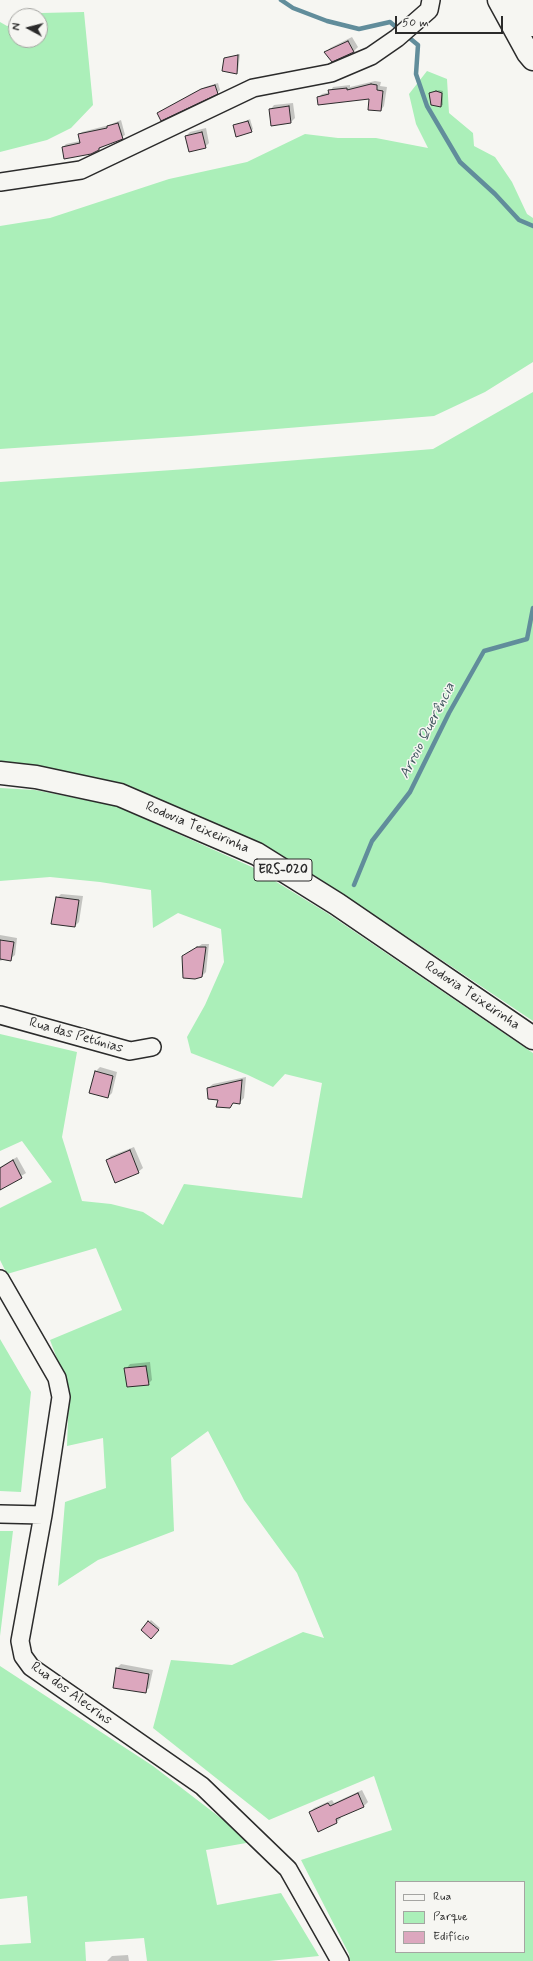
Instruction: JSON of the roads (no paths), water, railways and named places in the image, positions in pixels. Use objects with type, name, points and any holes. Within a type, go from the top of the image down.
[{"type":"main road","points":[[499,0],[533,59]]},
{"type":"main road","points":[[521,0],[533,25]]},
{"type":"main road","name":"Rodovia Teixeirinha","points":[[0,773],[36,777],[120,795],[257,854],[337,904],[533,1038]]},
{"type":"street","points":[[0,182],[81,170],[253,88],[331,73],[371,56],[403,33],[430,10],[431,0]]},
{"type":"street","name":"Rua das Petúnias","points":[[0,1014],[130,1051],[152,1047]]},
{"type":"street","name":"Rua dos Alecrins","points":[[0,1279],[56,1378],[62,1397],[43,1515],[20,1640],[23,1656],[31,1668],[202,1786],[288,1869],[340,1961]]},
{"type":"street","points":[[0,1514],[43,1515]]},
{"type":"waterway","name":"Arroio Querência","points":[[281,0],[293,8],[327,21],[359,29],[390,22],[418,45],[416,74],[427,106],[460,162],[495,194],[519,220],[533,226]]},
{"type":"waterway","name":"Arroio Querência","points":[[354,885],[372,841],[410,792],[449,713],[484,651],[527,639],[533,608]]}]
